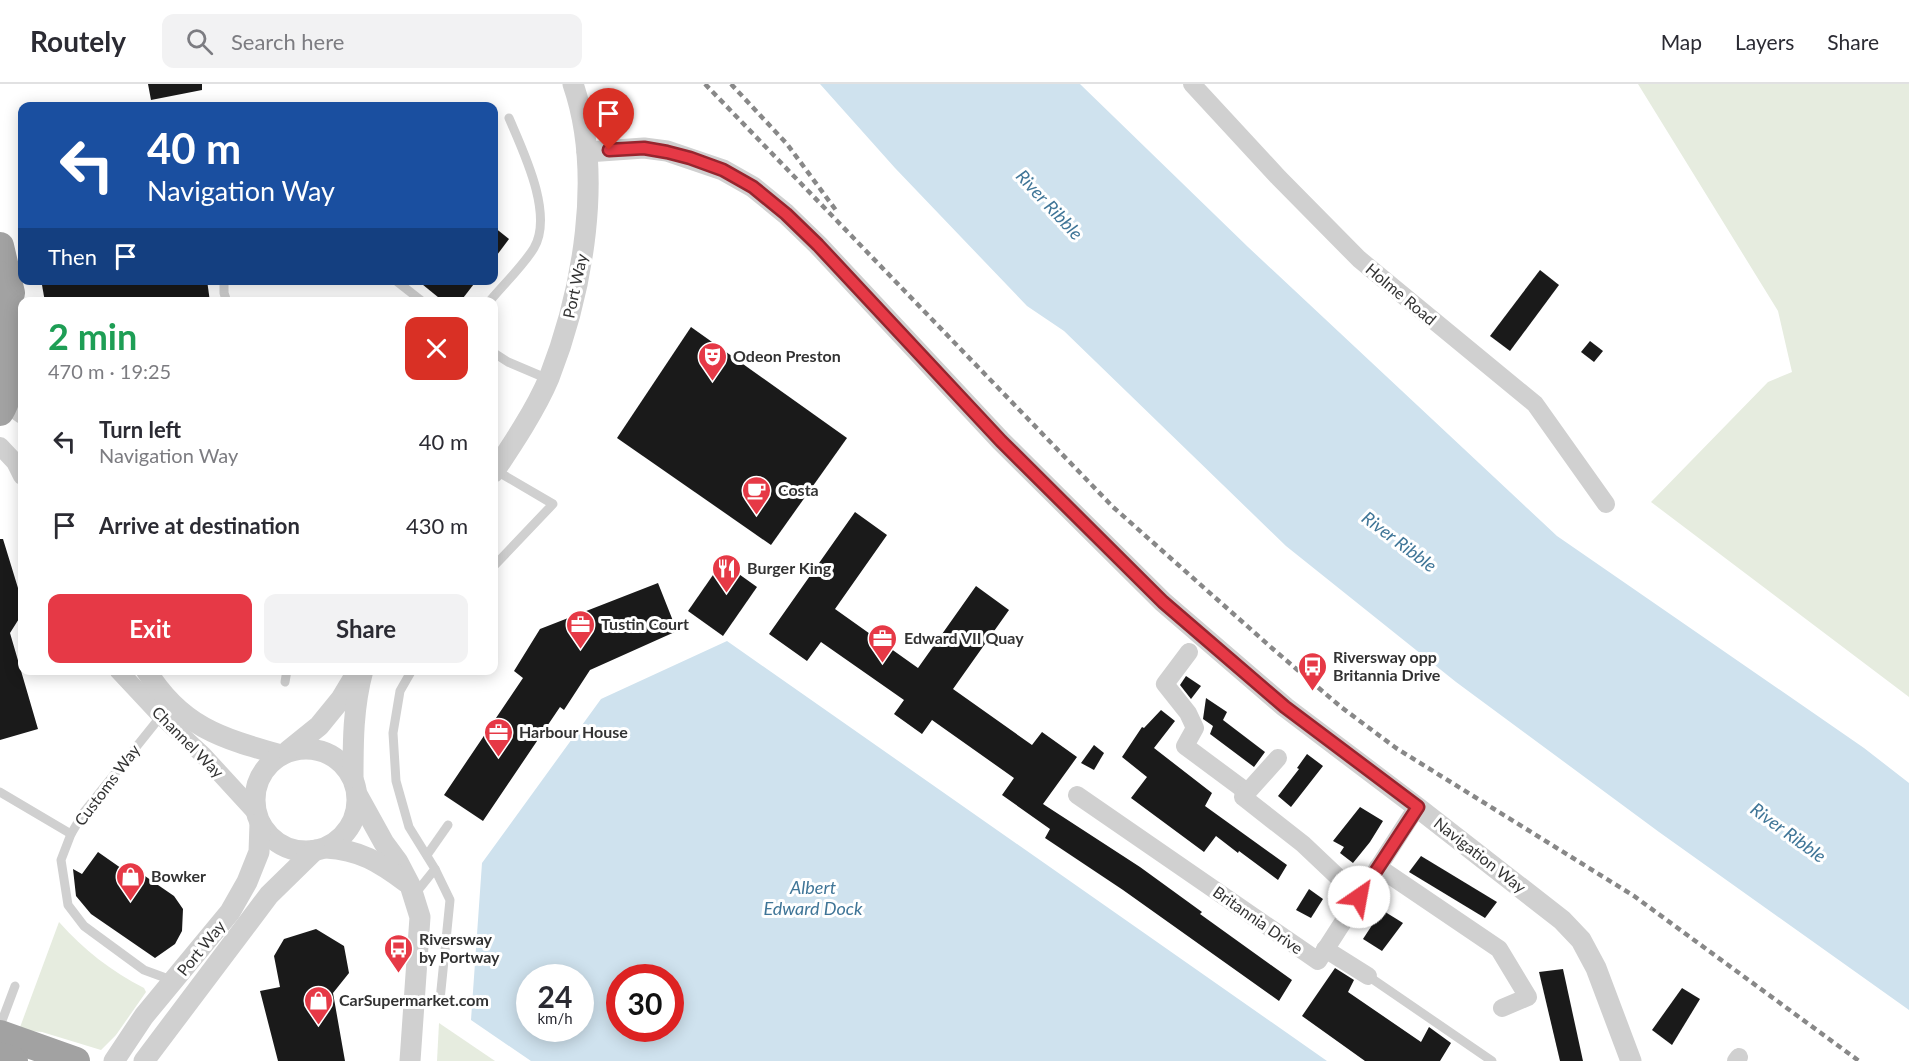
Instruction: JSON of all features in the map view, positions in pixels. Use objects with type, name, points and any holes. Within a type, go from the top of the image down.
[{"type":"highway","points":[[0,246],[18,324]]},
{"type":"highway","points":[[0,275],[12,374],[7,409]]},
{"type":"highway","points":[[0,1034],[76,1061]]},
{"type":"highway","points":[[0,1056],[14,1061]]},
{"type":"street","name":"Port Way","points":[[498,465],[524,424],[548,379],[572,307],[587,227],[587,152],[580,105],[573,84]]},
{"type":"street","name":"Holme Road","points":[[1192,84],[1279,178],[1359,259],[1535,404],[1606,504]]},
{"type":"street","name":"Navigation Way","points":[[587,152],[644,148],[667,152],[723,170],[753,187],[786,214],[818,245],[1001,441],[1163,602],[1285,707],[1418,807],[1562,920],[1581,940],[1596,968],[1631,1061]]},
{"type":"street","points":[[0,446],[18,468]]},
{"type":"street","points":[[1189,652],[1164,684],[1188,713],[1195,728],[1185,746],[1247,792]]},
{"type":"street","name":"Channel Way","points":[[123,675],[161,716],[204,755],[258,819]]},
{"type":"street","name":"Channel Way","points":[[149,675],[155,685],[184,716],[208,731],[235,742],[284,753]]},
{"type":"street","points":[[358,675],[319,726],[267,766],[255,792],[258,819],[270,837],[282,846],[296,850],[345,849],[370,857],[412,890]]},
{"type":"street","points":[[320,849],[339,840],[349,829],[356,813],[353,726],[360,675]]},
{"type":"street","points":[[284,753],[297,749],[314,749],[330,754],[344,764],[384,843],[398,862],[412,890],[420,917],[410,1061]]},
{"type":"street","points":[[1278,758],[1243,797],[1304,844],[1359,897]]},
{"type":"street","name":"Britannia Drive","points":[[1077,795],[1318,961],[1418,807]]},
{"type":"street","name":"Port Way","points":[[114,1061],[144,1016],[230,912],[260,852],[258,819]]},
{"type":"street","name":"Port Way","points":[[144,1061],[269,895],[320,849]]},
{"type":"street","points":[[1378,867],[1499,949],[1528,997],[1502,1008]]},
{"type":"street","points":[[1325,949],[1368,976]]},
{"type":"lane","points":[[493,297],[534,248],[541,233],[535,185],[510,118]]},
{"type":"lane","points":[[401,285],[417,297]]},
{"type":"lane","points":[[498,356],[548,379]]},
{"type":"lane","points":[[498,473],[553,504],[498,562]]},
{"type":"lane","points":[[285,682],[286,675]]},
{"type":"lane","points":[[409,675],[400,691],[393,733],[396,781],[409,827],[427,855],[450,900],[440,1000]]},
{"type":"lane","name":"Customs Way","points":[[161,716],[84,812],[71,834],[61,860],[68,905],[84,926],[144,970],[174,981]]},
{"type":"lane","points":[[2,796],[71,834]]},
{"type":"lane","points":[[427,855],[448,825]]},
{"type":"lane","points":[[412,890],[435,870]]},
{"type":"lane","points":[[1368,976],[1492,1061]]},
{"type":"lane","points":[[0,1026],[15,987]]},
{"type":"shaded area","points":[[1638,84],[1909,84],[1909,697],[1651,502],[1768,382],[1792,372],[1778,311]]},
{"type":"shaded area","points":[[59,922],[98,959],[144,988],[146,992],[116,1035],[101,1050],[42,1032],[19,1030]]},
{"type":"shaded area","points":[[439,1023],[495,1061],[437,1061]]},
{"type":"water","name":"River Ribble","points":[[820,84],[1080,84],[1248,247],[1557,536],[1864,748],[1909,783],[1909,1010],[1659,832],[1456,682],[1286,546],[1064,331],[1027,306],[895,168]]},
{"type":"water","name":"Albert Edward Dock","points":[[727,641],[1327,1061],[531,1061],[471,1020],[482,863],[601,699]]},
{"type":"building","points":[[148,84],[202,84],[202,90],[151,100]]},
{"type":"building","points":[[498,230],[509,239],[498,254]]},
{"type":"building","points":[[1540,270],[1559,285],[1510,351],[1490,336]]},
{"type":"building","points":[[42,285],[208,285],[209,297],[44,297]]},
{"type":"building","points":[[423,285],[473,285],[464,297],[438,297]]},
{"type":"building","name":"Odeon Preston","points":[[691,327],[847,438],[771,545],[617,438]]},
{"type":"building","points":[[1590,341],[1603,351],[1594,362],[1581,352]]},
{"type":"building","name":"Edward VII Quay","points":[[855,512],[887,535],[835,609],[918,668],[976,586],[1009,610],[953,689],[1032,745],[1042,732],[1077,757],[1043,804],[1140,867],[1202,912],[1200,914],[1292,980],[1279,1001],[1123,890],[1045,838],[1050,829],[1002,795],[1014,778],[932,720],[922,734],[894,714],[904,700],[821,642],[807,661],[769,634]]},
{"type":"building","points":[[0,539],[3,539],[18,588],[18,620],[10,633],[18,660],[18,675],[22,675],[38,729],[0,740]]},
{"type":"building","name":"Burger King","points":[[722,562],[757,587],[723,636],[688,611]]},
{"type":"building","points":[[658,583],[677,631],[590,670],[564,710],[560,707],[483,821],[444,795],[523,678],[514,671],[540,629]]},
{"type":"building","points":[[1186,676],[1201,686],[1191,699],[1180,685]]},
{"type":"building","points":[[1206,698],[1227,712],[1223,720],[1265,752],[1254,767],[1210,734],[1213,726],[1203,719]]},
{"type":"building","points":[[1161,710],[1175,721],[1154,748],[1212,793],[1205,806],[1287,865],[1278,880],[1216,836],[1204,852],[1131,798],[1147,777],[1122,757],[1142,727],[1144,728]]},
{"type":"building","points":[[1094,745],[1104,753],[1094,770],[1081,763]]},
{"type":"building","points":[[1307,754],[1323,766],[1291,807],[1278,796],[1299,769],[1297,768]]},
{"type":"building","points":[[1360,807],[1383,821],[1353,863],[1340,853],[1344,847],[1333,841]]},
{"type":"building","name":"Bowker","points":[[98,852],[138,880],[142,874],[174,896],[183,909],[182,931],[175,944],[155,958],[91,914],[76,896],[73,869],[82,874]]},
{"type":"building","points":[[1421,856],[1497,902],[1485,918],[1409,872]]},
{"type":"building","points":[[1309,889],[1323,899],[1311,918],[1296,910]]},
{"type":"building","points":[[1382,910],[1403,923],[1382,951],[1363,939]]},
{"type":"building","points":[[316,929],[344,946],[349,973],[333,993],[345,1061],[278,1061],[260,991],[280,987],[274,956],[284,939]]},
{"type":"building","points":[[1335,968],[1354,980],[1348,992],[1421,1042],[1429,1027],[1451,1043],[1440,1061],[1365,1061],[1302,1016]]},
{"type":"building","points":[[1563,969],[1583,1061],[1560,1061],[1539,972]]},
{"type":"building","points":[[1682,988],[1700,999],[1672,1045],[1652,1030]]},
{"type":"railway","points":[[705,84],[1113,507],[1341,707],[1396,748],[1634,896],[1859,1061]]},
{"type":"railway","points":[[731,84],[787,144],[838,213]]},
{"type":"place","name":"Odeon Preston","points":[[712,382]]},
{"type":"place","name":"Costa","points":[[757,516]]},
{"type":"place","name":"Burger King","points":[[726,594]]},
{"type":"place","name":"Tustin Court","points":[[580,650]]},
{"type":"place","name":"Edward VII Quay","points":[[883,664]]},
{"type":"place","name":"Riversway opp Britannia Drive","points":[[1312,692]]},
{"type":"place","name":"Harbour House","points":[[498,758]]},
{"type":"place","name":"Bowker","points":[[130,902]]},
{"type":"place","name":"Riversway by Portway","points":[[398,974]]},
{"type":"place","name":"CarSupermarket.com","points":[[318,1026]]},
{"type":"route","points":[[609,150],[644,148],[667,152],[723,170],[753,187],[786,214],[818,245],[1001,441],[1163,602],[1285,707],[1418,807],[1359,897]]}]
